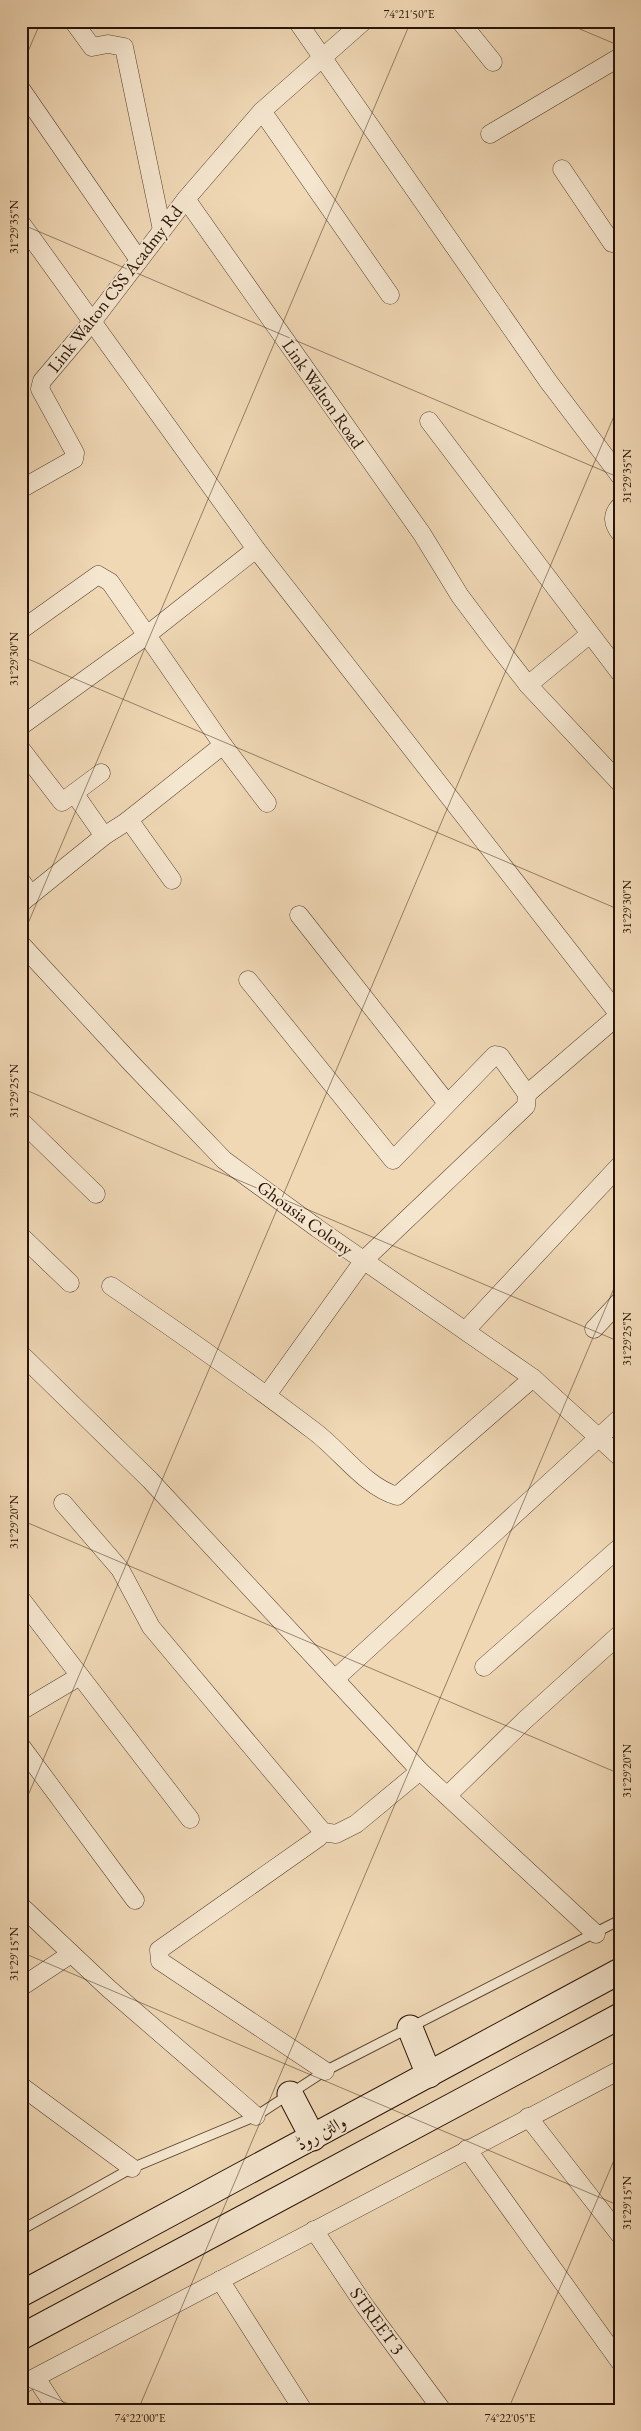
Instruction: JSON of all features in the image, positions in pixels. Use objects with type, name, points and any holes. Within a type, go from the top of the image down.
[{"type":"main road","name":"والٹن روڈ","points":[[21,2294],[620,1971]]},
{"type":"main road","points":[[21,2337],[620,2016]]},
{"type":"main road","points":[[410,2028],[430,2074]]},
{"type":"main road","points":[[290,2094],[313,2138]]},
{"type":"street","points":[[73,21],[92,47],[108,44],[124,47],[162,230]]},
{"type":"street","points":[[297,21],[537,365],[620,476]]},
{"type":"street","points":[[186,199],[262,111],[364,21]]},
{"type":"street","points":[[460,21],[493,62]]},
{"type":"street","points":[[490,134],[620,57]]},
{"type":"street","points":[[21,89],[139,260]]},
{"type":"street","points":[[262,111],[390,296]]},
{"type":"street","points":[[562,169],[612,243],[620,240]]},
{"type":"street","name":"Link Walton CSS Acadmy Rd","points":[[21,489],[74,459],[75,453],[40,389],[42,381],[92,322],[186,199]]},
{"type":"street","name":"Link Walton Road","points":[[186,199],[422,534],[460,596],[528,685],[620,783]]},
{"type":"street","points":[[21,223],[256,549],[619,1016],[527,1094]]},
{"type":"street","points":[[428,421],[620,673]]},
{"type":"street","points":[[620,506],[616,510],[613,521],[620,533]]},
{"type":"street","points":[[21,726],[147,635],[256,549]]},
{"type":"street","points":[[21,630],[98,575],[110,582],[222,745],[267,803]]},
{"type":"street","points":[[528,685],[590,634]]},
{"type":"street","points":[[24,893],[126,822],[222,745]]},
{"type":"street","points":[[21,749],[58,800],[62,802],[101,773]]},
{"type":"street","points":[[74,793],[104,836]]},
{"type":"street","points":[[126,822],[132,824],[172,880]]},
{"type":"street","points":[[299,915],[447,1103]]},
{"type":"street","name":"Ghousia Colony","points":[[21,944],[224,1160],[533,1378],[620,1457]]},
{"type":"street","points":[[248,980],[392,1160],[495,1055],[500,1056],[527,1094],[526,1106],[364,1260],[267,1396]]},
{"type":"street","points":[[21,1122],[96,1194]]},
{"type":"street","points":[[466,1330],[620,1165]]},
{"type":"street","points":[[21,1236],[70,1283]]},
{"type":"street","points":[[111,1286],[316,1432],[382,1491],[397,1496],[533,1378]]},
{"type":"street","points":[[594,1329],[620,1301]]},
{"type":"street","points":[[24,1362],[150,1480],[420,1771],[596,1934]]},
{"type":"street","points":[[335,1679],[620,1418]]},
{"type":"street","points":[[63,1503],[120,1569],[151,1627],[323,1832],[336,1834],[356,1824],[420,1771]]},
{"type":"street","points":[[484,1667],[620,1547]]},
{"type":"street","points":[[21,1599],[190,1819]]},
{"type":"street","points":[[448,1796],[525,1720],[620,1634]]},
{"type":"street","points":[[21,1711],[80,1676]]},
{"type":"street","points":[[21,1746],[135,1900]]},
{"type":"street","points":[[323,1832],[318,1838],[159,1950],[160,1961],[325,2071]]},
{"type":"street","points":[[21,1906],[72,1954],[256,2116]]},
{"type":"street","points":[[21,1987],[72,1954]]},
{"type":"street","points":[[57,2410],[28,2381],[528,2117],[617,2076]]},
{"type":"street","points":[[21,2086],[132,2168]]},
{"type":"street","points":[[528,2117],[620,2235]]},
{"type":"street","points":[[467,2149],[620,2362]]},
{"type":"street","name":"STREET 3","points":[[314,2230],[365,2306],[442,2410]]},
{"type":"street","points":[[220,2280],[303,2410]]},
{"type":"lane","points":[[21,2230],[132,2168],[256,2116],[325,2071],[596,1934],[620,1920]]}]
